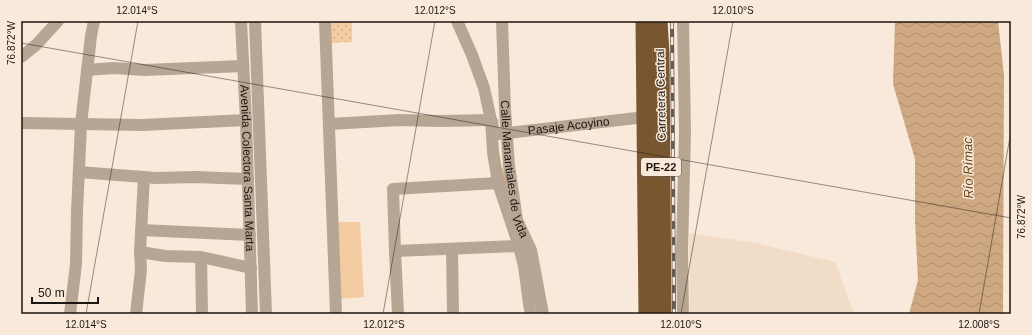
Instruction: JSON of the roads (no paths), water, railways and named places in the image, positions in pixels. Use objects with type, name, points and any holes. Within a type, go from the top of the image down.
[{"type":"highway","name":"Carretera Central","points":[[644,21],[647,314]]},
{"type":"highway","name":"Carretera Central","points":[[660,21],[663,314]]},
{"type":"street","points":[[21,58],[36,45],[58,21]]},
{"type":"street","points":[[70,314],[76,264],[81,124],[94,21]]},
{"type":"street","name":"Avenida Colectora Santa Marta","points":[[241,21],[246,120],[252,314]]},
{"type":"street","name":"Avenida Colectora Santa Marta","points":[[255,21],[266,314]]},
{"type":"street","points":[[325,21],[336,314]]},
{"type":"street","points":[[457,21],[472,55],[484,88],[491,120],[493,152],[498,183],[519,246],[524,266],[531,314]]},
{"type":"street","name":"Calle Manantiales de Vida","points":[[502,21],[509,166],[517,220],[531,250],[543,314]]},
{"type":"street","points":[[683,21],[685,131],[682,251],[683,314]]},
{"type":"street","points":[[87,70],[113,68],[145,70],[243,66]]},
{"type":"street","name":"Pasaje Acoyino","points":[[492,135],[645,116]]},
{"type":"street","points":[[21,123],[142,125],[246,120]]},
{"type":"street","points":[[329,124],[400,120],[491,120]]},
{"type":"street","points":[[79,172],[156,178],[195,177],[248,179]]},
{"type":"street","points":[[136,314],[141,270],[140,252],[144,177]]},
{"type":"street","points":[[398,314],[394,189],[498,183]]},
{"type":"street","points":[[141,230],[250,235]]},
{"type":"street","points":[[395,251],[519,246]]},
{"type":"street","points":[[452,249],[453,314]]},
{"type":"street","points":[[662,252],[682,251]]},
{"type":"street","points":[[140,252],[165,256],[201,257],[251,268]]},
{"type":"street","points":[[201,257],[202,314]]},
{"type":"water","name":"Río Rímac","points":[[895,21],[998,21],[1004,75],[1003,314],[909,314],[918,280],[915,221],[915,159],[893,84]]},
{"type":"waterway","points":[[497,120],[498,131]]},
{"type":"waterway","points":[[501,168],[507,190]]},
{"type":"railway","points":[[672,21],[674,314]]}]
